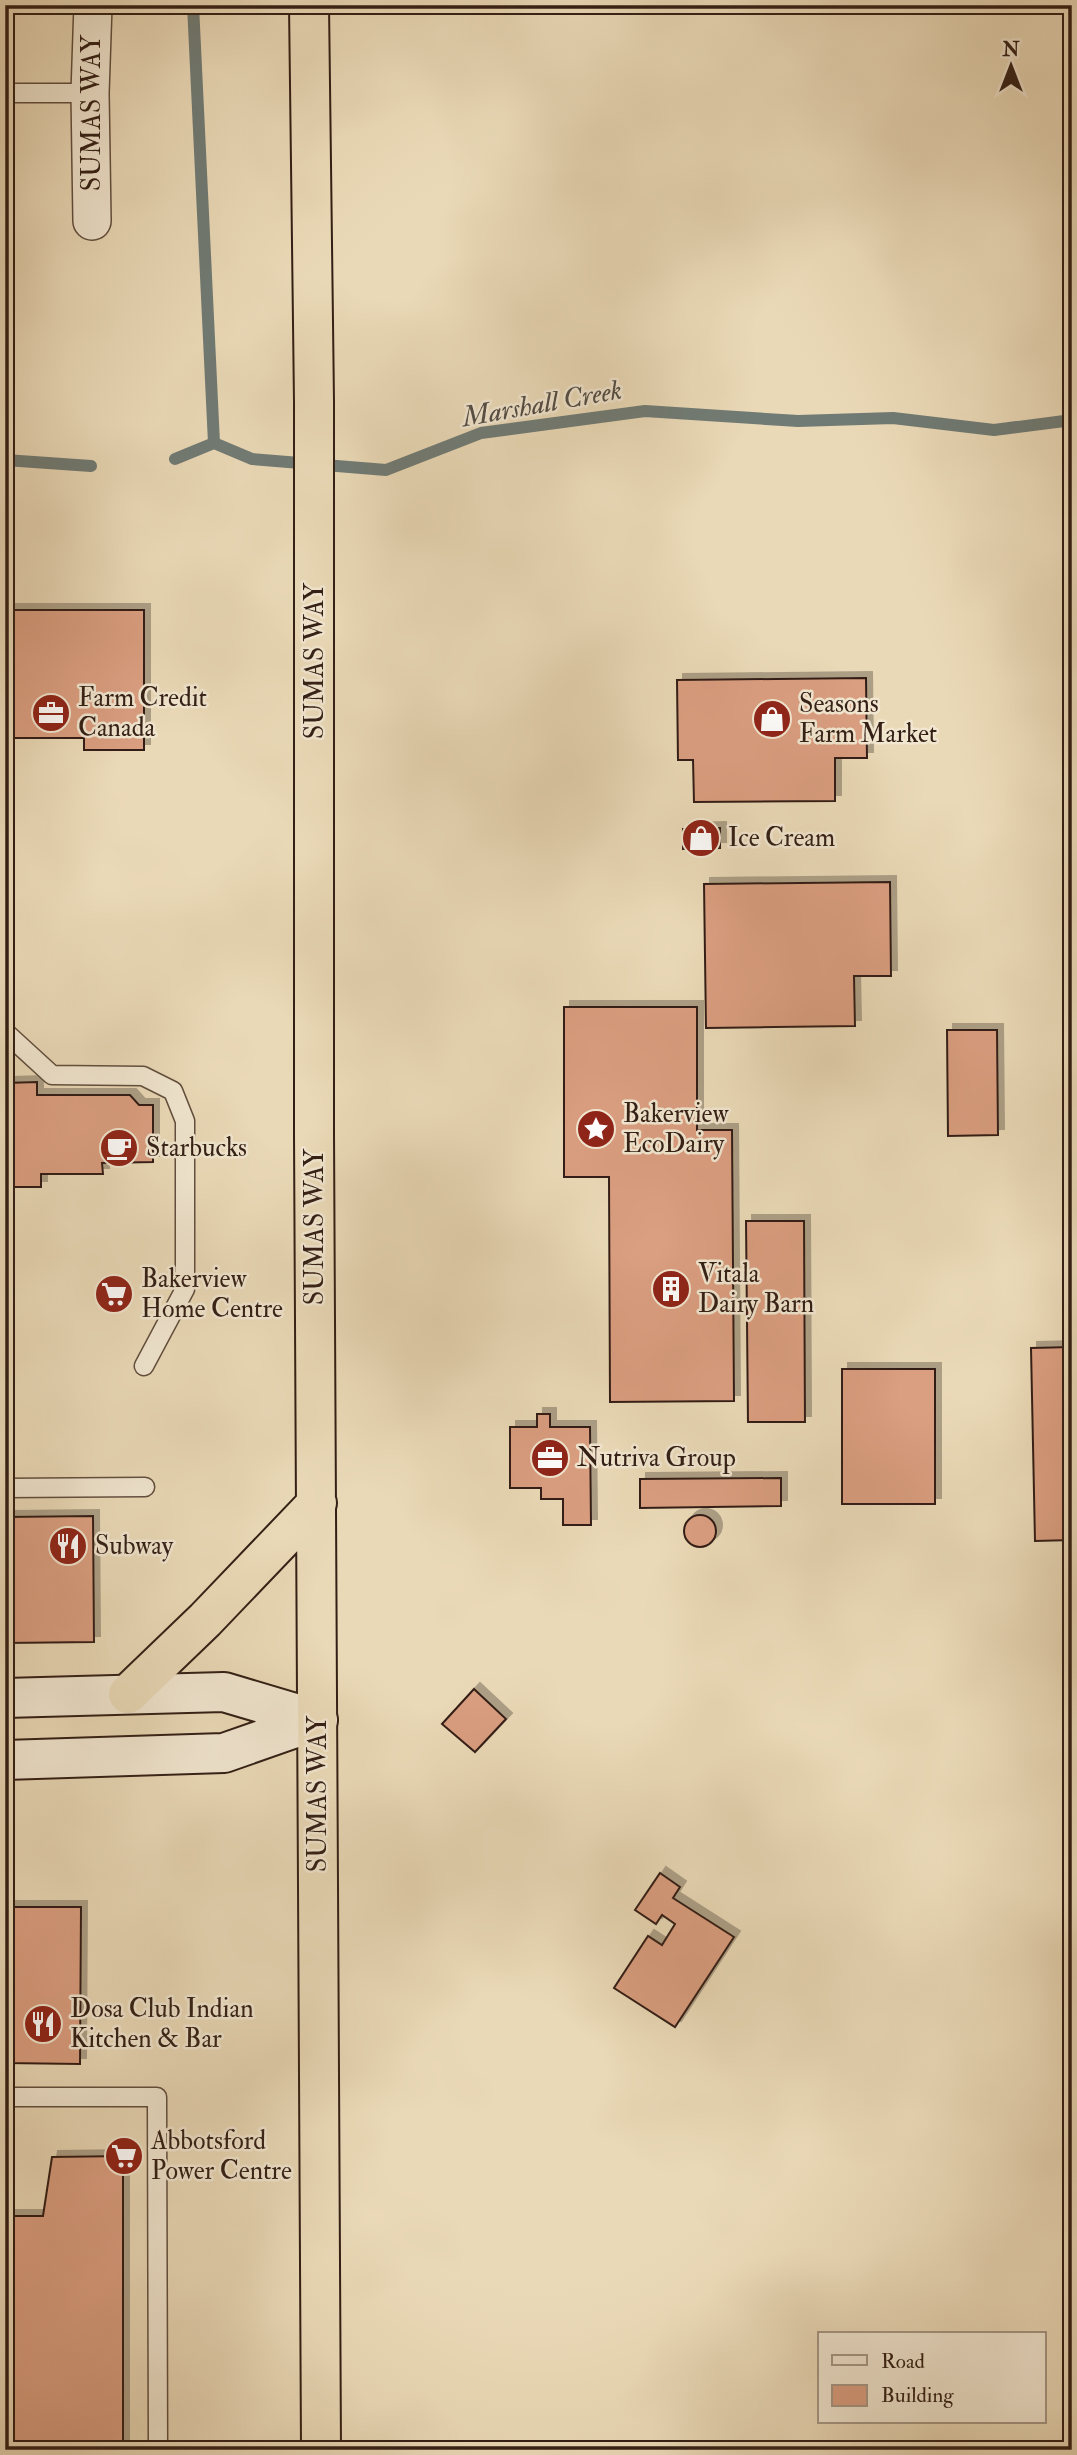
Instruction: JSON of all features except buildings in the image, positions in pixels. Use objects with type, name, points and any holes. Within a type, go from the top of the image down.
[{"type":"highway","name":"SUMAS WAY","points":[[309,5],[314,402],[314,1134],[321,2450]]},
{"type":"highway","points":[[128,1694],[205,1620],[317,1503]]},
{"type":"street","name":"SUMAS WAY","points":[[92,221],[90,93],[93,5]]},
{"type":"street","points":[[5,1698],[224,1692],[318,1720]]},
{"type":"street","points":[[5,1760],[224,1753],[318,1720]]},
{"type":"lane","points":[[5,93],[90,93]]},
{"type":"lane","points":[[5,1032],[52,1075],[143,1076],[173,1091],[184,1121],[184,1289],[144,1366]]},
{"type":"lane","points":[[5,1488],[145,1487]]},
{"type":"lane","points":[[5,2097],[157,2097],[158,2450]]},
{"type":"waterway","name":"Marshall Creek","points":[[193,5],[214,443]]},
{"type":"waterway","name":"Marshall Creek","points":[[214,443],[252,459],[386,470],[481,433],[645,411],[798,421],[893,418],[994,430],[1072,420]]},
{"type":"waterway","points":[[175,459],[214,443]]},
{"type":"waterway","points":[[5,460],[91,466]]},
{"type":"place","name":"Farm Credit Canada","points":[[51,713]]},
{"type":"place","name":"Seasons Farm Market","points":[[772,719]]},
{"type":"place","name":"Ice Cream","points":[[701,838]]},
{"type":"place","name":"Bakerview EcoDairy","points":[[596,1129]]},
{"type":"place","name":"Starbucks","points":[[119,1148]]},
{"type":"place","name":"Vitala Dairy Barn","points":[[671,1289]]},
{"type":"place","name":"Bakerview Home Centre","points":[[114,1294]]},
{"type":"place","name":"Nutriva Group","points":[[550,1458]]},
{"type":"place","name":"Subway","points":[[68,1546]]},
{"type":"place","name":"Dosa Club Indian Kitchen & Bar","points":[[43,2024]]},
{"type":"place","name":"Abbotsford Power Centre","points":[[124,2156]]}]
